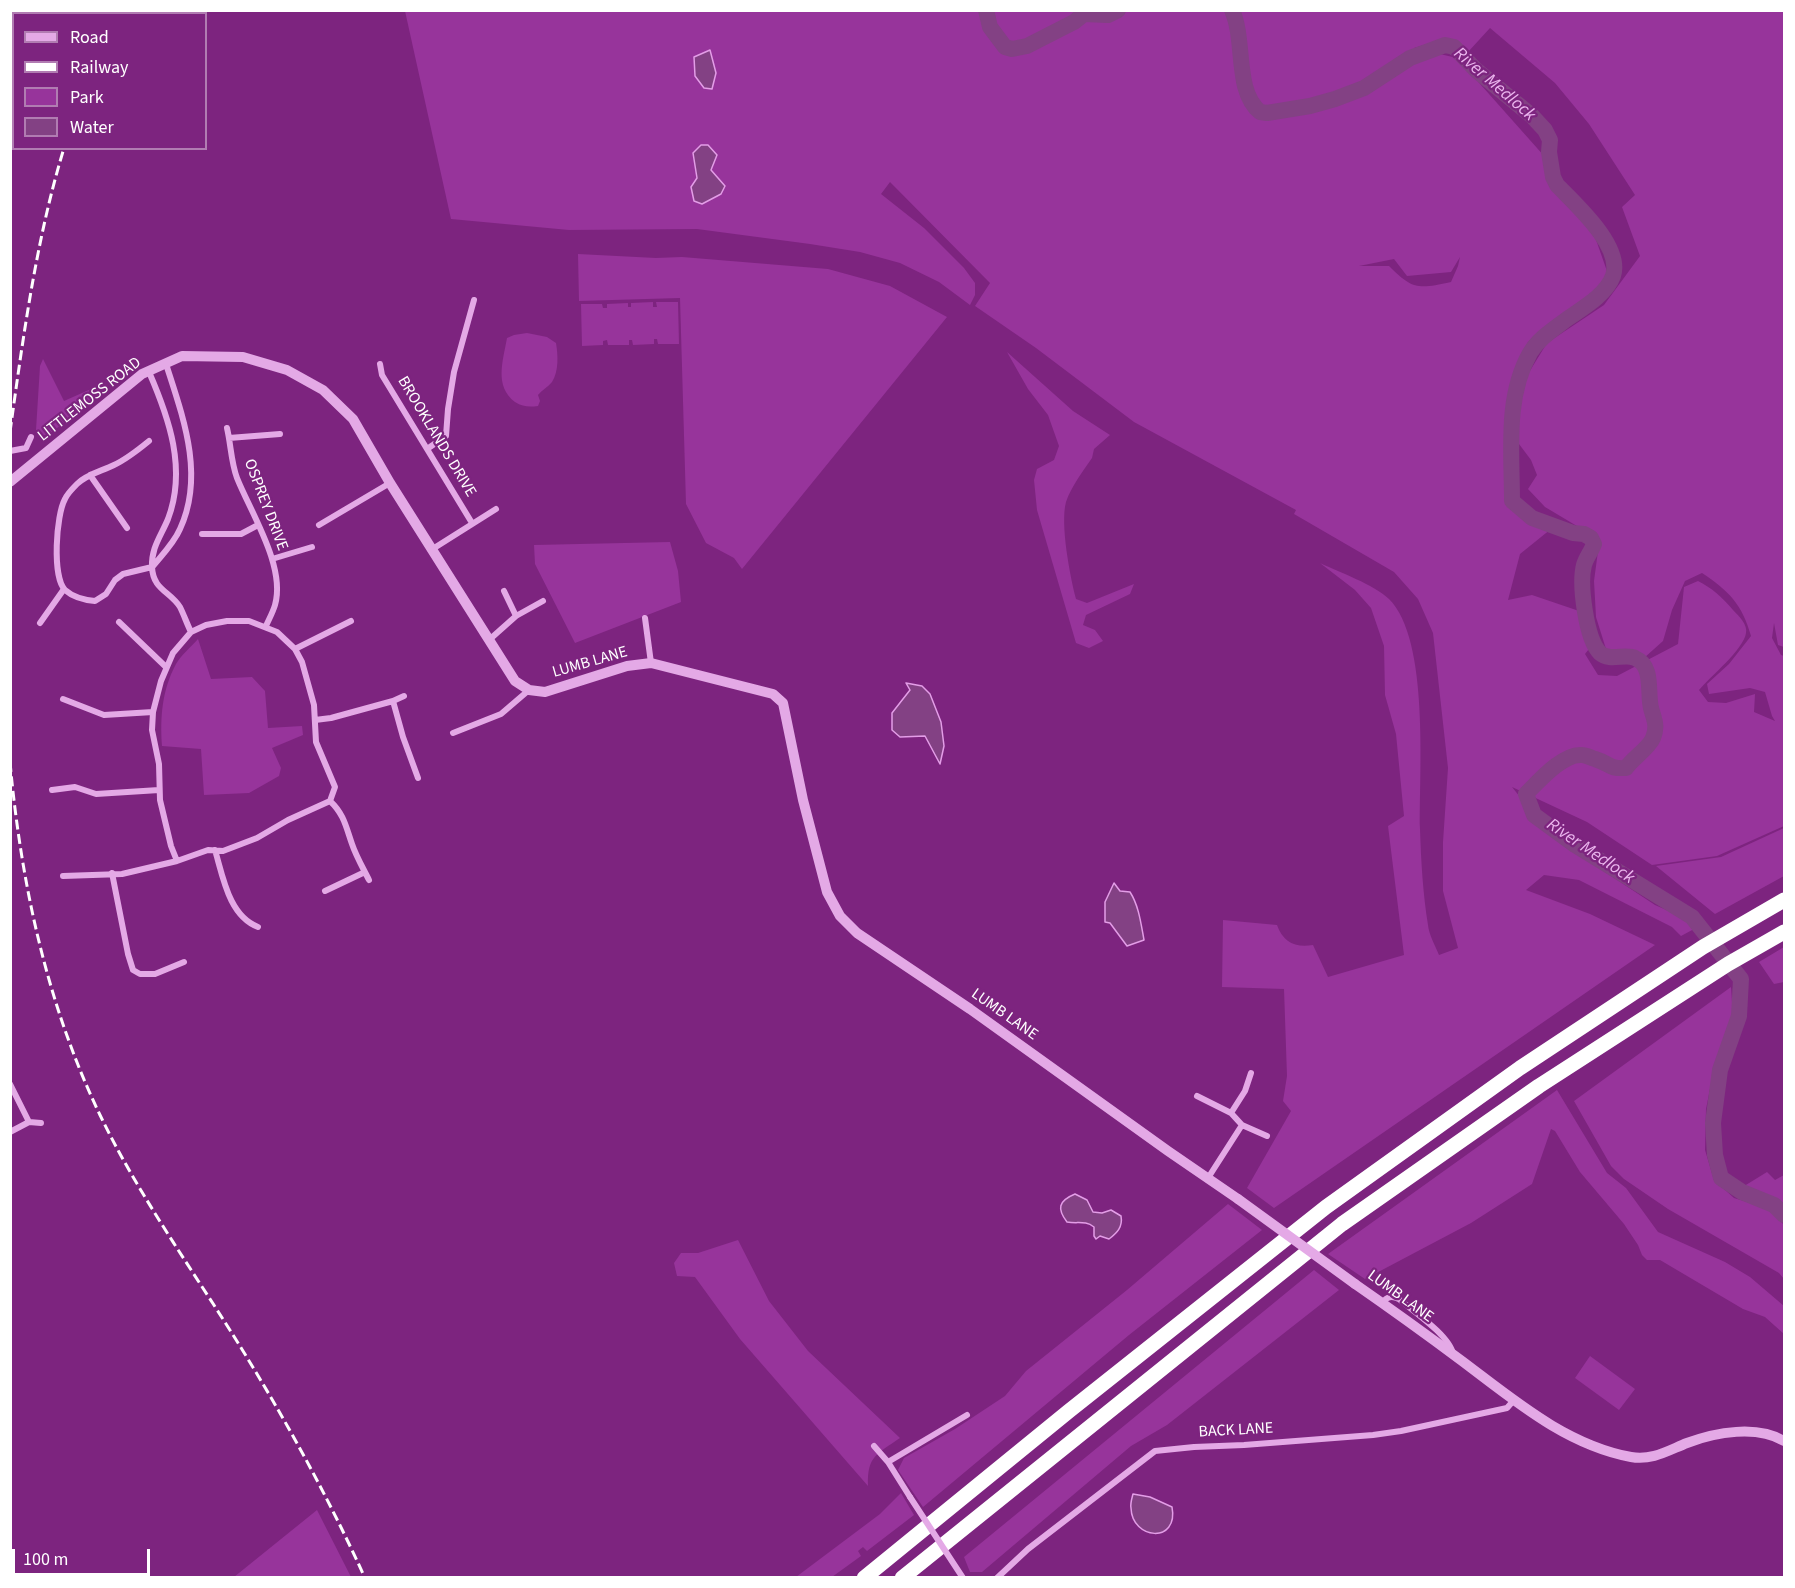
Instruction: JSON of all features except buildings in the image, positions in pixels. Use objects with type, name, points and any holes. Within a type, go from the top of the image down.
[{"type":"highway","points":[[864,1578],[1069,1411],[1326,1207],[1520,1068],[1686,958],[1785,900]]},
{"type":"highway","points":[[902,1578],[1342,1224],[1539,1086],[1701,982],[1785,932]]},
{"type":"street","points":[[427,449],[446,435],[454,372],[474,300]]},
{"type":"street","name":"LITTLEMOSS ROAD","points":[[12,481],[142,374],[182,356],[243,357],[287,370],[323,390],[354,419],[390,483]]},
{"type":"street","points":[[149,441],[129,457],[90,475],[77,484],[64,500],[58,528],[59,576],[64,589],[80,600],[95,601],[106,594],[115,580],[123,574],[152,567],[179,532],[189,507],[192,482],[191,457],[186,430],[166,364]]},
{"type":"street","name":"BROOKLANDS DRIVE","points":[[380,364],[382,375],[472,523]]},
{"type":"street","points":[[149,372],[169,426],[176,465],[175,488],[168,519],[154,546],[152,567],[158,587],[179,605],[191,632]]},
{"type":"street","name":"OSPREY DRIVE","points":[[227,428],[236,475],[268,543],[272,559],[276,604],[267,626]]},
{"type":"street","points":[[229,438],[280,434]]},
{"type":"street","points":[[12,451],[26,447],[31,437]]},
{"type":"street","points":[[90,475],[127,528]]},
{"type":"street","points":[[319,525],[390,483],[515,681],[529,690],[501,714],[453,732]]},
{"type":"street","points":[[431,550],[496,509]]},
{"type":"street","points":[[202,534],[241,534],[258,525]]},
{"type":"street","points":[[272,559],[312,547]]},
{"type":"street","points":[[40,623],[64,589]]},
{"type":"street","points":[[504,591],[516,616]]},
{"type":"street","points":[[489,640],[516,616],[543,601]]},
{"type":"street","points":[[645,618],[651,663]]},
{"type":"street","points":[[63,876],[122,874],[177,861],[208,850],[223,851],[257,838],[288,820],[330,801],[335,787],[334,781],[316,742],[314,705],[302,662],[295,649],[284,637],[267,626],[249,621],[227,621],[206,625],[191,632],[173,653],[166,667],[156,695],[152,730],[159,764],[159,790],[166,830],[177,861]]},
{"type":"street","points":[[295,649],[351,621]]},
{"type":"street","points":[[119,622],[166,667]]},
{"type":"street","name":"LUMB LANE","points":[[529,690],[545,692],[627,666],[651,663],[777,696],[783,702],[803,800],[827,892],[840,916],[857,933],[970,1009],[1238,1199],[1514,1400],[1586,1444],[1634,1458],[1657,1456],[1690,1442],[1719,1435],[1762,1432],[1781,1436]]},
{"type":"street","points":[[315,720],[331,718],[404,696]]},
{"type":"street","points":[[63,699],[104,715],[153,712]]},
{"type":"street","points":[[393,701],[418,778]]},
{"type":"street","points":[[52,790],[75,787],[96,794],[159,790]]},
{"type":"street","points":[[330,801],[340,811],[345,821],[352,844],[369,880]]},
{"type":"street","points":[[215,850],[236,912],[249,924],[258,927]]},
{"type":"street","points":[[325,891],[365,872]]},
{"type":"street","points":[[112,873],[133,970],[140,975],[155,974],[184,962]]},
{"type":"street","points":[[1231,1113],[1245,1091],[1251,1073]]},
{"type":"street","points":[[10,1084],[29,1122]]},
{"type":"street","points":[[1197,1096],[1231,1113],[1242,1125],[1267,1136]]},
{"type":"street","points":[[10,1132],[29,1122],[40,1123]]},
{"type":"street","points":[[1208,1178],[1242,1125]]},
{"type":"street","name":"BACK LANE","points":[[997,1578],[1028,1549],[1155,1452],[1172,1448],[1244,1445],[1401,1431],[1507,1408],[1514,1400]]},
{"type":"street","points":[[888,1462],[967,1414]]},
{"type":"street","points":[[874,1446],[888,1462],[963,1578]]},
{"type":"green space","points":[[11,10],[104,11],[12,12],[12,102],[10,101]]},
{"type":"green space","points":[[405,11],[1784,11],[1784,647],[1778,645],[1774,623],[1772,638],[1781,655],[1784,656],[1784,826],[1717,856],[1652,865],[1587,822],[1512,787],[1524,802],[1531,818],[1593,864],[1655,905],[1685,918],[1694,929],[1681,936],[1672,927],[1579,880],[1544,875],[1526,890],[1590,914],[1655,945],[1274,1208],[1247,1188],[1291,1111],[1283,1101],[1287,1076],[1284,989],[1222,987],[1223,920],[1277,925],[1286,940],[1301,946],[1313,945],[1328,977],[1404,955],[1388,826],[1404,816],[1396,734],[1385,695],[1384,646],[1371,608],[1355,590],[1320,563],[1382,594],[1389,599],[1402,618],[1411,644],[1420,708],[1420,841],[1429,929],[1439,955],[1458,948],[1443,891],[1443,842],[1448,768],[1433,633],[1418,599],[1394,572],[1294,514],[1296,510],[1134,422],[1036,348],[975,306],[990,283],[890,182],[881,194],[924,228],[964,268],[975,283],[975,295],[970,305],[939,282],[900,263],[860,252],[697,229],[569,230],[451,219]],"holes":[[[1490,28],[1555,83],[1589,124],[1635,195],[1622,207],[1640,256],[1604,305],[1547,343],[1523,382],[1516,440],[1531,460],[1537,475],[1528,489],[1545,507],[1592,535],[1598,551],[1594,581],[1596,617],[1606,649],[1633,651],[1644,658],[1663,641],[1672,610],[1685,581],[1702,573],[1733,599],[1743,615],[1751,636],[1729,664],[1707,684],[1709,694],[1750,688],[1765,692],[1775,721],[1754,712],[1755,694],[1726,703],[1708,702],[1699,690],[1739,647],[1744,640],[1746,627],[1725,601],[1698,581],[1684,587],[1678,644],[1617,676],[1598,675],[1585,654],[1592,645],[1582,612],[1532,595],[1508,600],[1520,554],[1551,529],[1529,522],[1510,502],[1505,436],[1512,382],[1528,342],[1598,291],[1608,274],[1594,234],[1584,219],[1553,190],[1545,157],[1457,58],[1414,48],[1448,38],[1468,52]],[[693,153],[714,164],[711,170],[717,176],[691,187],[697,178]],[[1460,257],[1451,282],[1431,286],[1417,286],[1410,283],[1389,266],[1359,266],[1394,259],[1407,276],[1451,272]]]},
{"type":"green space","points":[[578,254],[682,257],[828,269],[890,286],[947,317],[742,569],[734,558],[706,543],[686,504],[680,298],[579,301]]},
{"type":"green space","points":[[653,302],[653,307],[657,307],[656,302],[678,302],[679,344],[658,344],[657,339],[654,339],[654,344],[633,345],[632,340],[629,340],[629,345],[608,345],[607,340],[603,341],[603,345],[582,346],[581,304],[602,304],[603,308],[607,308],[607,304],[628,303],[628,307],[631,307],[631,303]]},
{"type":"green space","points":[[527,333],[547,337],[556,343],[556,373],[552,382],[538,395],[540,401],[538,406],[526,406],[515,402],[508,396],[502,381],[502,364],[507,338]]},
{"type":"green space","points":[[1007,352],[1073,411],[1110,435],[1094,449],[1092,458],[1066,502],[1064,523],[1069,564],[1076,599],[1087,603],[1134,584],[1130,594],[1086,615],[1083,625],[1095,630],[1103,641],[1089,648],[1076,643],[1037,510],[1034,480],[1037,469],[1054,460],[1059,446],[1048,415],[1028,389]]},
{"type":"green space","points":[[43,359],[64,401],[100,385],[89,404],[49,434],[38,437],[36,430],[40,366]]},
{"type":"green space","points":[[670,542],[678,571],[681,602],[575,643],[535,564],[534,545]]},
{"type":"green space","points":[[198,639],[211,679],[252,677],[265,691],[268,728],[302,726],[303,735],[272,748],[281,768],[279,776],[249,793],[204,795],[201,749],[162,746],[162,714],[171,674],[183,654]]},
{"type":"green space","points":[[1784,828],[1784,876],[1715,914],[1656,866],[1721,857]]},
{"type":"green space","points":[[1784,947],[1784,982],[1774,984],[1759,962]]},
{"type":"green space","points":[[1731,987],[1733,1017],[1715,1064],[1706,1109],[1705,1150],[1714,1180],[1734,1198],[1770,1209],[1784,1225],[1784,1279],[1779,1273],[1668,1209],[1624,1179],[1611,1166],[1574,1101]]},
{"type":"green space","points":[[1557,1090],[1607,1173],[1626,1188],[1658,1232],[1725,1262],[1750,1277],[1784,1306],[1784,1334],[1765,1317],[1743,1309],[1660,1260],[1647,1260],[1624,1224],[1580,1172],[1555,1131],[1551,1129],[1532,1184],[1471,1223],[1365,1279],[1328,1254]]},
{"type":"green space","points":[[1767,1172],[1775,1180],[1784,1175],[1784,1209],[1770,1200],[1741,1188]]},
{"type":"green space","points":[[1228,1204],[1262,1230],[1129,1335],[923,1507],[898,1470],[904,1458],[955,1429],[1005,1396],[1026,1371],[1127,1290]]},
{"type":"green space","points":[[738,1240],[769,1301],[808,1351],[900,1438],[875,1457],[869,1468],[868,1486],[740,1339],[695,1277],[677,1276],[674,1263],[681,1253],[698,1253]]},
{"type":"green space","points":[[1314,1270],[1339,1290],[1167,1425],[1131,1446],[982,1572],[970,1572],[964,1557]]},
{"type":"green space","points":[[1590,1356],[1635,1389],[1619,1410],[1575,1378]]},
{"type":"green space","points":[[901,1493],[914,1515],[867,1551],[863,1547],[858,1551],[861,1556],[832,1577],[796,1577],[880,1514]]},
{"type":"green space","points":[[317,1510],[351,1577],[234,1577]]},
{"type":"water","points":[[710,50],[716,73],[712,89],[704,88],[695,76],[694,57]]},
{"type":"water","points":[[701,145],[708,145],[717,155],[711,170],[725,186],[721,194],[702,204],[694,201],[691,187],[697,178],[693,153]]},
{"type":"water","points":[[906,683],[922,686],[930,694],[941,722],[944,746],[940,764],[925,736],[900,737],[892,730],[892,713],[910,690]]},
{"type":"water","points":[[1114,883],[1120,891],[1130,892],[1133,897],[1144,940],[1127,946],[1110,923],[1105,922],[1105,902]]},
{"type":"water","points":[[1075,1194],[1087,1200],[1093,1212],[1102,1213],[1111,1210],[1121,1216],[1120,1227],[1115,1234],[1109,1239],[1100,1236],[1096,1239],[1094,1227],[1091,1225],[1067,1222],[1061,1206],[1065,1200]]},
{"type":"water","points":[[1133,1494],[1150,1497],[1172,1507],[1169,1527],[1162,1532],[1154,1533],[1146,1532],[1139,1527],[1133,1519],[1131,1508]]},
{"type":"waterway","name":"River Medlock","points":[[986,10],[990,27],[1005,47],[1012,49],[1027,46],[1074,22],[1084,14],[1108,15],[1118,10]]},
{"type":"waterway","name":"River Medlock","points":[[1232,10],[1239,36],[1243,78],[1252,103],[1260,112],[1267,113],[1310,106],[1335,99],[1364,88],[1410,58],[1445,45],[1454,47],[1476,70],[1532,116],[1545,130],[1550,140],[1549,152],[1553,177],[1557,185],[1596,226],[1611,252],[1614,264],[1610,283],[1593,300],[1542,338],[1530,353],[1522,370],[1513,406],[1512,501],[1532,518],[1591,538],[1594,544],[1584,565],[1582,585],[1587,624],[1595,646],[1604,656],[1635,658],[1645,667],[1649,680],[1655,730],[1651,742],[1626,768],[1612,767],[1585,755],[1575,756],[1551,769],[1526,794],[1534,815],[1575,845],[1692,917],[1741,979],[1739,1016],[1720,1070],[1713,1123],[1715,1155],[1721,1178],[1742,1192],[1774,1205],[1784,1215]]},
{"type":"railway","points":[[10,432],[25,325],[38,254],[63,150]]},
{"type":"railway","points":[[10,762],[21,853],[39,943],[51,987],[81,1073],[132,1176],[243,1351],[292,1434],[365,1578]]}]
